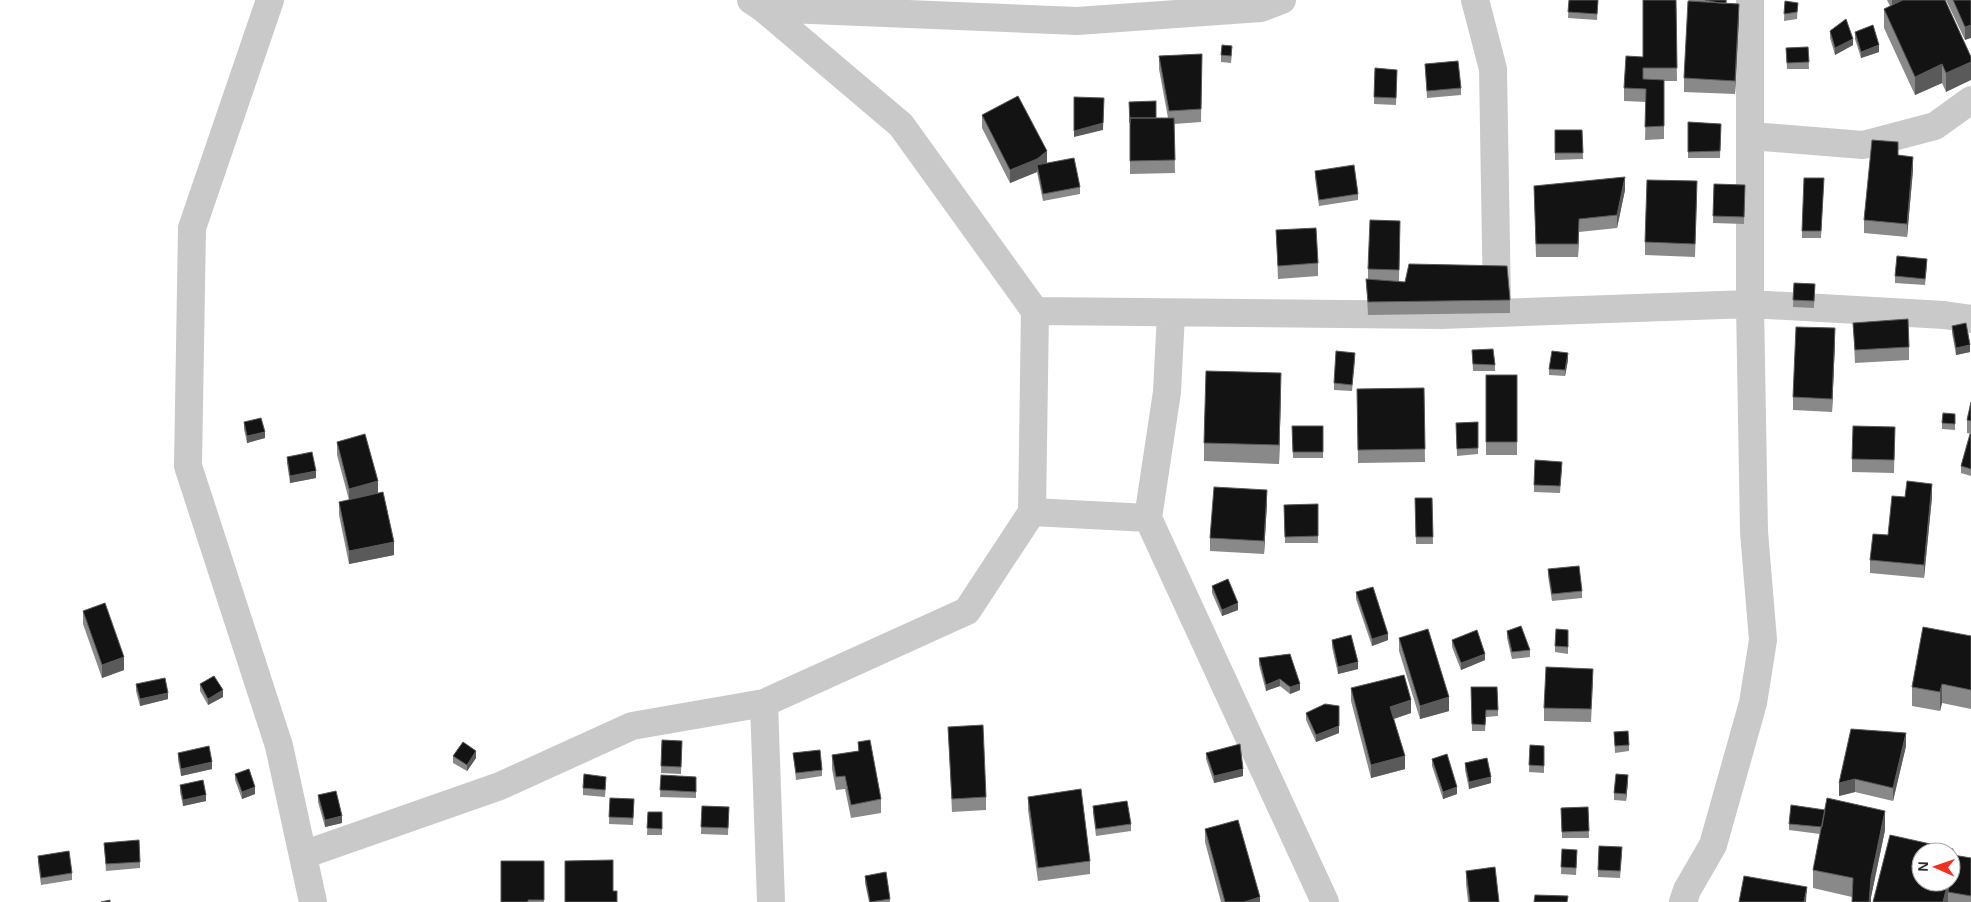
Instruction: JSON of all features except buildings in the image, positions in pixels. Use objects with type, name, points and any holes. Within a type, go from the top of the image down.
[{"type":"street","points":[[270,0],[192,228],[188,466],[279,746],[313,902]]},
{"type":"street","points":[[757,4],[1077,21],[1261,8],[1282,0]]},
{"type":"street","points":[[1475,0],[1493,69],[1497,313]]},
{"type":"street","points":[[1683,902],[1687,890],[1713,845],[1753,703],[1762,640],[1754,532],[1750,304],[1750,0]]},
{"type":"street","points":[[303,855],[500,786],[632,726],[764,703],[967,611],[1032,512],[1035,312],[901,125],[757,4]]},
{"type":"street","points":[[1751,136],[1863,145],[1935,126],[1971,100]]},
{"type":"street","points":[[1035,312],[1441,315],[1750,304],[1944,315],[1971,319]]},
{"type":"street","points":[[1171,314],[1167,392],[1148,518],[1325,902]]},
{"type":"street","points":[[1032,512],[1148,518]]},
{"type":"street","points":[[764,703],[771,902]]}]
